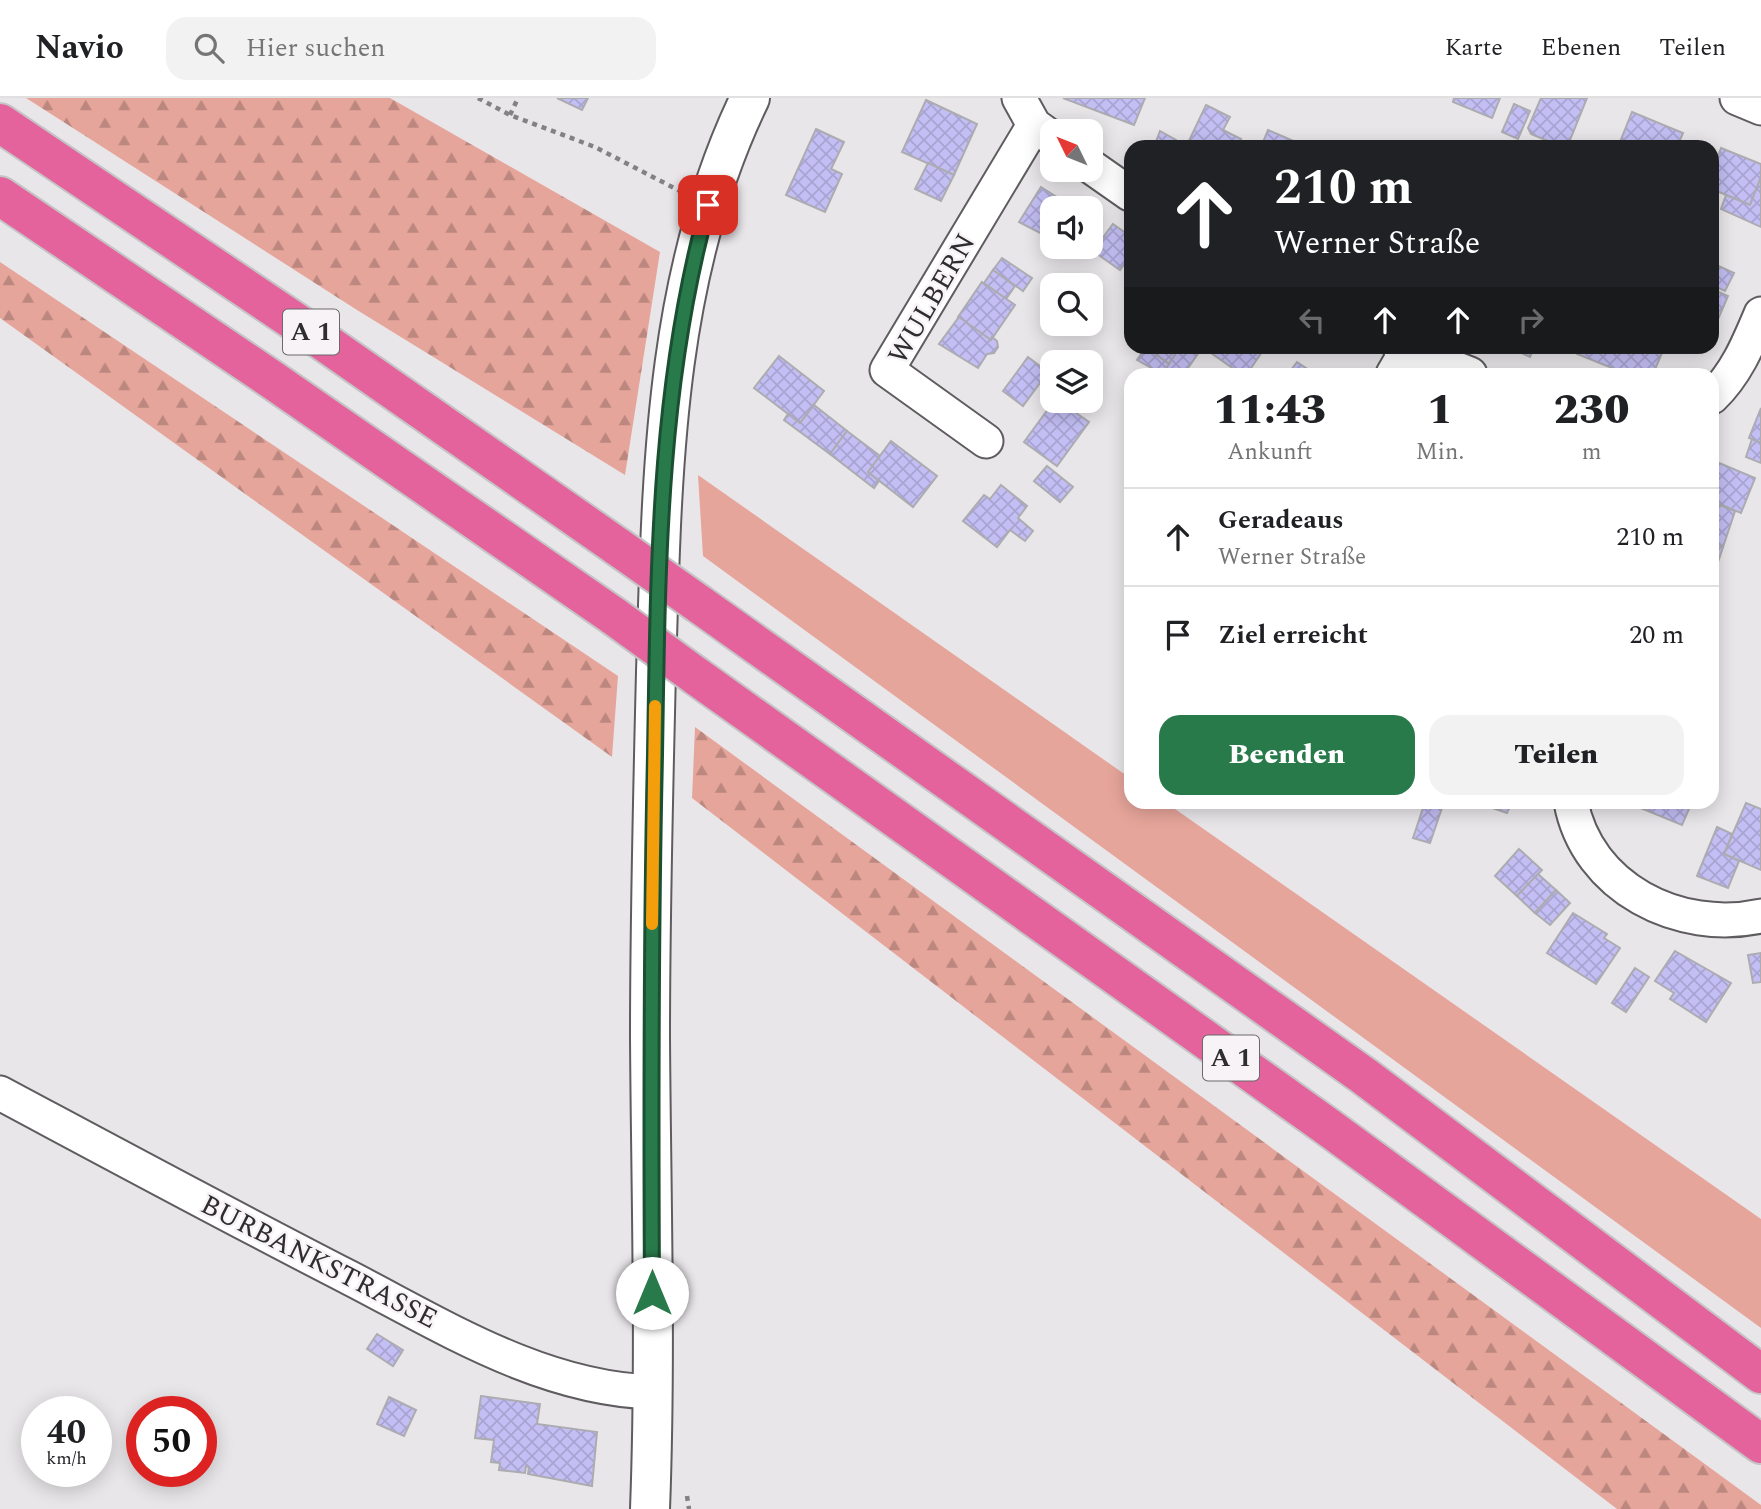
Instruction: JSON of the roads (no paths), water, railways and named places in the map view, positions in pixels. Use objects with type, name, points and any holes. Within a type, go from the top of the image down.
[{"type":"highway","name":"A 1","points":[[0,123],[297,323],[618,547],[1364,1076],[1761,1374]]},
{"type":"highway","name":"A 1","points":[[0,196],[282,386],[615,617],[1339,1135],[1761,1444]]},
{"type":"main road","points":[[650,1509],[653,1392],[650,1031],[656,677],[665,444],[682,314],[708,205],[750,98]]},
{"type":"street","points":[[1737,98],[1761,108]]},
{"type":"street","name":"WULBERN","points":[[986,441],[887,370],[1035,120]]},
{"type":"street","points":[[1103,175],[1124,190]]},
{"type":"street","points":[[1719,390],[1742,359],[1761,314]]},
{"type":"street","points":[[1400,357],[1445,368]]},
{"type":"street","points":[[1573,809],[1583,842],[1596,862],[1639,898],[1667,911],[1703,920],[1738,921],[1761,916]]},
{"type":"street","name":"BURBANKSTRASSE","points":[[0,1093],[250,1227],[477,1343],[584,1385],[622,1391],[653,1392]]}]
